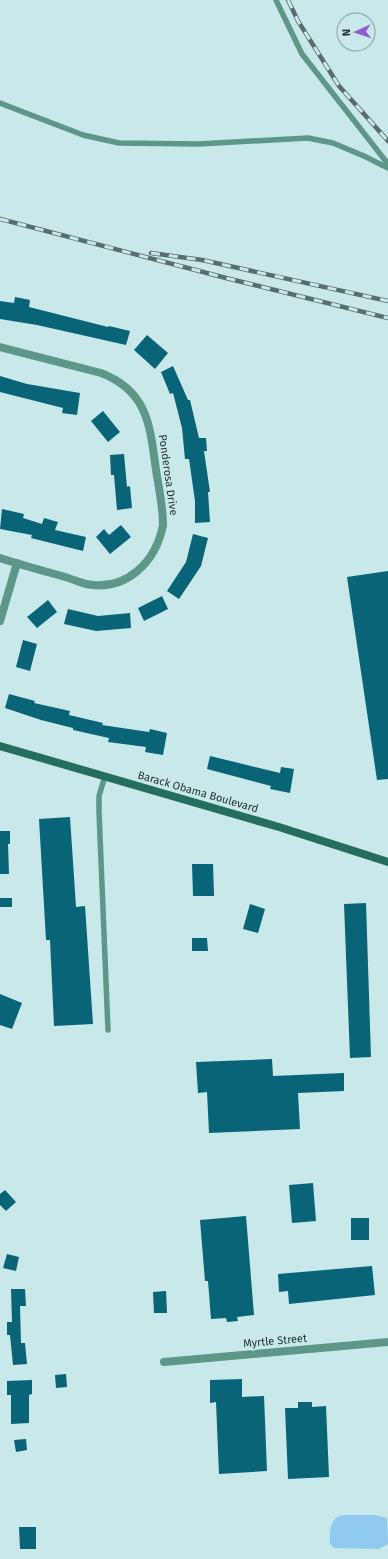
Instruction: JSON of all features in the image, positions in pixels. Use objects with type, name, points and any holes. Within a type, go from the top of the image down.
[{"type":"main road","name":"Barack Obama Boulevard","points":[[0,746],[279,827],[388,862]]},
{"type":"street","name":"Ponderosa Drive","points":[[0,347],[101,373],[115,379],[130,390],[142,405],[151,432],[163,517],[161,538],[154,553],[147,563],[138,571],[117,581],[86,584],[0,558]]},
{"type":"street","points":[[0,622],[16,563]]},
{"type":"street","name":"Myrtle Street","points":[[164,1362],[388,1342]]},
{"type":"lane","points":[[276,0],[302,54],[388,164]]},
{"type":"lane","points":[[0,103],[83,135],[119,143],[199,144],[308,138],[332,143],[388,168]]},
{"type":"lane","points":[[105,776],[99,796],[98,812],[108,1030]]},
{"type":"water","points":[[341,1515],[375,1515],[387,1518],[388,1544],[379,1549],[334,1548],[330,1544],[331,1528],[334,1521]]},
{"type":"building","points":[[15,297],[30,300],[29,307],[130,331],[126,345],[37,325],[0,319],[0,301],[14,303]]},
{"type":"building","points":[[147,335],[168,353],[155,369],[134,350]]},
{"type":"building","points":[[173,366],[188,400],[190,400],[199,438],[206,438],[207,451],[204,451],[210,492],[208,492],[210,522],[195,523],[195,501],[189,459],[185,459],[182,428],[173,393],[170,394],[161,372]]},
{"type":"building","points":[[0,376],[27,384],[80,393],[77,415],[62,413],[63,408],[0,392]]},
{"type":"building","points":[[103,411],[120,432],[108,442],[91,421]]},
{"type":"building","points":[[124,454],[127,487],[130,486],[132,508],[117,510],[114,475],[111,475],[110,455]]},
{"type":"building","points":[[2,509],[24,514],[23,518],[42,524],[44,518],[58,522],[55,530],[86,537],[83,551],[31,538],[32,535],[0,529]]},
{"type":"building","points":[[121,525],[131,537],[110,554],[96,537],[104,529],[109,535]]},
{"type":"building","points":[[193,534],[208,538],[201,566],[179,599],[167,591],[186,562]]},
{"type":"building","points":[[388,571],[388,779],[377,780],[347,577]]},
{"type":"building","points":[[162,596],[168,609],[144,621],[138,608]]},
{"type":"building","points":[[48,600],[57,612],[37,628],[27,617]]},
{"type":"building","points":[[68,609],[98,616],[130,613],[131,628],[96,631],[64,624]]},
{"type":"building","points":[[23,640],[37,644],[30,671],[16,667]]},
{"type":"building","points":[[9,694],[35,701],[34,703],[70,711],[69,715],[103,723],[102,725],[149,732],[150,729],[167,733],[163,755],[145,752],[146,747],[108,742],[109,738],[73,730],[73,728],[41,720],[5,708]]},
{"type":"building","points":[[210,756],[280,773],[281,767],[294,769],[290,793],[270,789],[271,786],[207,769]]},
{"type":"building","points":[[70,817],[76,907],[85,906],[93,1024],[54,1026],[50,940],[46,940],[39,819]]},
{"type":"building","points":[[0,831],[10,831],[10,844],[8,844],[9,874],[0,874]]},
{"type":"building","points":[[192,864],[213,864],[214,896],[193,896]]},
{"type":"building","points":[[0,898],[12,898],[12,907],[0,907]]},
{"type":"building","points":[[366,903],[371,1057],[350,1058],[344,904]]},
{"type":"building","points":[[250,904],[265,909],[258,933],[243,929]]},
{"type":"building","points":[[192,938],[207,938],[208,951],[192,951]]},
{"type":"building","points":[[0,994],[22,1003],[12,1029],[0,1025]]},
{"type":"building","points":[[272,1059],[273,1076],[344,1073],[344,1091],[298,1093],[300,1129],[209,1133],[207,1092],[198,1093],[196,1062]]},
{"type":"building","points":[[313,1183],[316,1221],[292,1223],[289,1185]]},
{"type":"building","points":[[5,1190],[16,1202],[6,1211],[0,1205],[0,1194]]},
{"type":"building","points":[[246,1216],[254,1315],[237,1317],[238,1321],[227,1322],[226,1318],[211,1319],[208,1281],[205,1281],[200,1220]]},
{"type":"building","points":[[351,1218],[369,1218],[369,1240],[351,1240]]},
{"type":"building","points":[[7,1254],[19,1257],[16,1271],[3,1268]]},
{"type":"building","points":[[372,1266],[375,1295],[289,1304],[288,1291],[279,1292],[278,1274]]},
{"type":"building","points":[[11,1289],[25,1289],[26,1306],[20,1306],[21,1343],[25,1343],[27,1364],[13,1365],[10,1335],[7,1335],[7,1322],[12,1322]]},
{"type":"building","points":[[166,1291],[167,1313],[154,1313],[153,1292]]},
{"type":"building","points":[[66,1374],[67,1387],[56,1388],[55,1375]]},
{"type":"building","points":[[242,1379],[242,1397],[264,1396],[267,1471],[219,1474],[216,1402],[210,1403],[210,1380]]},
{"type":"building","points":[[32,1380],[32,1394],[29,1395],[29,1423],[11,1424],[11,1395],[7,1395],[7,1381]]},
{"type":"building","points":[[298,1402],[312,1402],[312,1407],[326,1406],[329,1477],[288,1479],[285,1408],[298,1408]]},
{"type":"building","points":[[26,1439],[27,1450],[16,1452],[14,1440]]},
{"type":"building","points":[[19,1527],[36,1527],[36,1549],[20,1549]]},
{"type":"railway","points":[[288,0],[298,21],[339,86],[388,141]]},
{"type":"railway","points":[[0,219],[226,278],[388,318]]},
{"type":"railway","points":[[151,253],[202,260],[388,301]]}]
